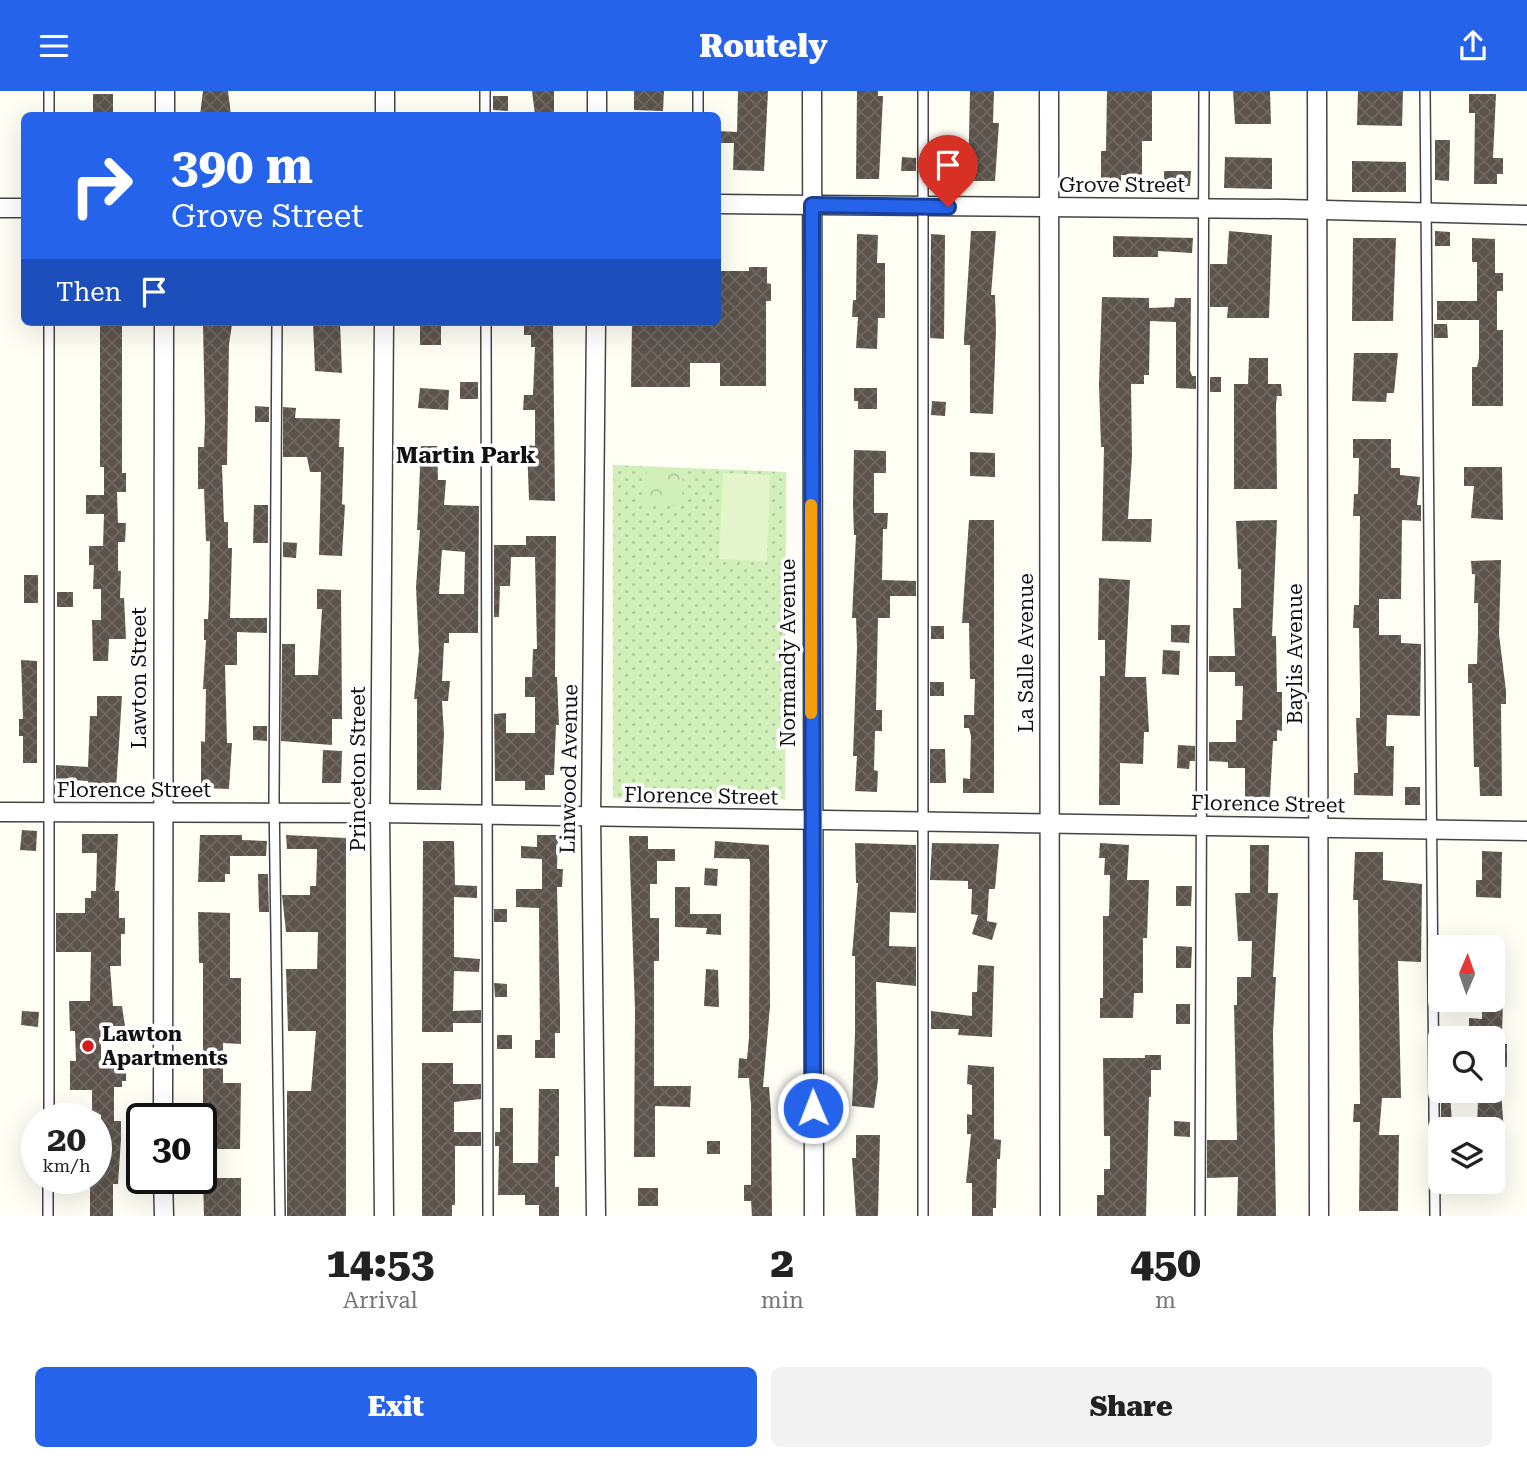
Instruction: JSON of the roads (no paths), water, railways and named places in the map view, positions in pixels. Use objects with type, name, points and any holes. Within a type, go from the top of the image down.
[{"type":"street","points":[[165,91],[165,112]]},
{"type":"street","points":[[385,91],[385,112]]},
{"type":"street","points":[[597,91],[597,112]]},
{"type":"street","name":"Normandy Avenue","points":[[812,91],[811,820],[814,1216]]},
{"type":"street","name":"La Salle Avenue","points":[[1049,91],[1050,1216]]},
{"type":"street","name":"Baylis Avenue","points":[[1317,91],[1319,1216]]},
{"type":"street","name":"Grove Street","points":[[721,204],[1205,208],[1527,215]]},
{"type":"street","points":[[0,208],[21,208]]},
{"type":"street","name":"Lawton Street","points":[[163,1103],[161,813],[164,326]]},
{"type":"street","name":"Princeton Street","points":[[384,326],[380,813],[384,1216]]},
{"type":"street","name":"Linwood Avenue","points":[[596,326],[590,817],[596,1216]]},
{"type":"street","name":"Florence Street","points":[[0,812],[380,813],[1527,831]]},
{"type":"street","points":[[163,1194],[164,1216]]},
{"type":"lane","points":[[49,91],[49,112]]},
{"type":"lane","points":[[485,91],[485,112]]},
{"type":"lane","points":[[698,91],[698,112]]},
{"type":"lane","points":[[923,91],[923,1216]]},
{"type":"lane","points":[[1200,1216],[1205,91]]},
{"type":"lane","points":[[1425,91],[1434,829],[1435,1216]]},
{"type":"lane","points":[[49,326],[49,1103]]},
{"type":"lane","points":[[277,326],[274,813],[280,1216]]},
{"type":"lane","points":[[486,326],[488,1216]]},
{"type":"lane","points":[[48,1194],[48,1216]]},
{"type":"place","name":"Lawton Apartments","points":[[88,1046]]},
{"type":"district","name":"Martin Park","points":[[466,455]]}]
